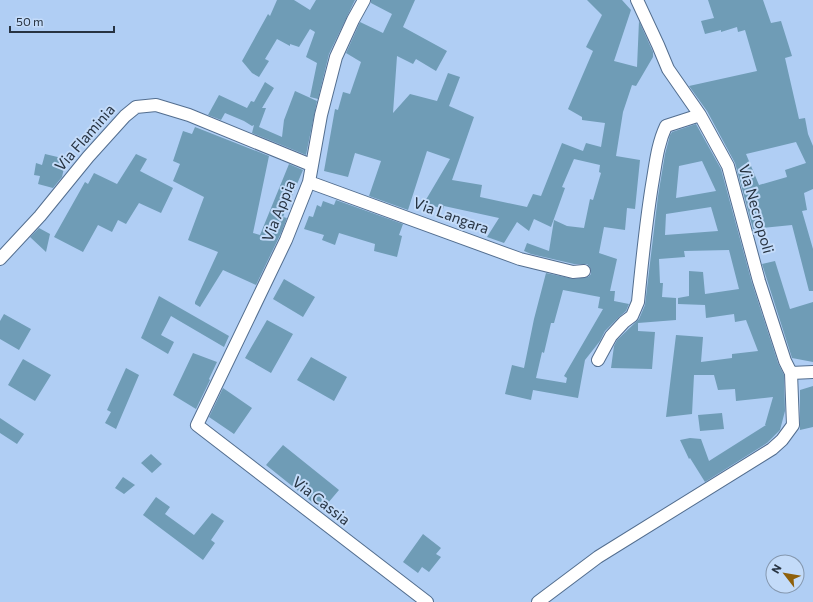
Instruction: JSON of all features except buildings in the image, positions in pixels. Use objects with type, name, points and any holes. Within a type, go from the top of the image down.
[{"type":"street","name":"Via Appia","points":[[197,425],[286,240],[309,182],[320,115],[336,57],[364,0]]},
{"type":"street","name":"Via Necropoli","points":[[637,0],[668,69],[700,115],[728,166],[759,281],[785,361],[791,373]]},
{"type":"street","name":"Via Flaminia","points":[[0,259],[40,216],[88,157],[125,116],[136,107],[156,105],[189,115],[311,165]]},
{"type":"street","points":[[598,360],[611,336],[632,316],[638,302],[648,204],[662,134],[666,126],[700,115]]},
{"type":"street","name":"Via Langara","points":[[309,182],[520,258],[572,272],[584,271]]},
{"type":"street","points":[[538,602],[598,557],[772,449],[782,440],[793,425],[791,373],[813,372]]},
{"type":"street","name":"Via Cassia","points":[[197,425],[427,602]]}]
